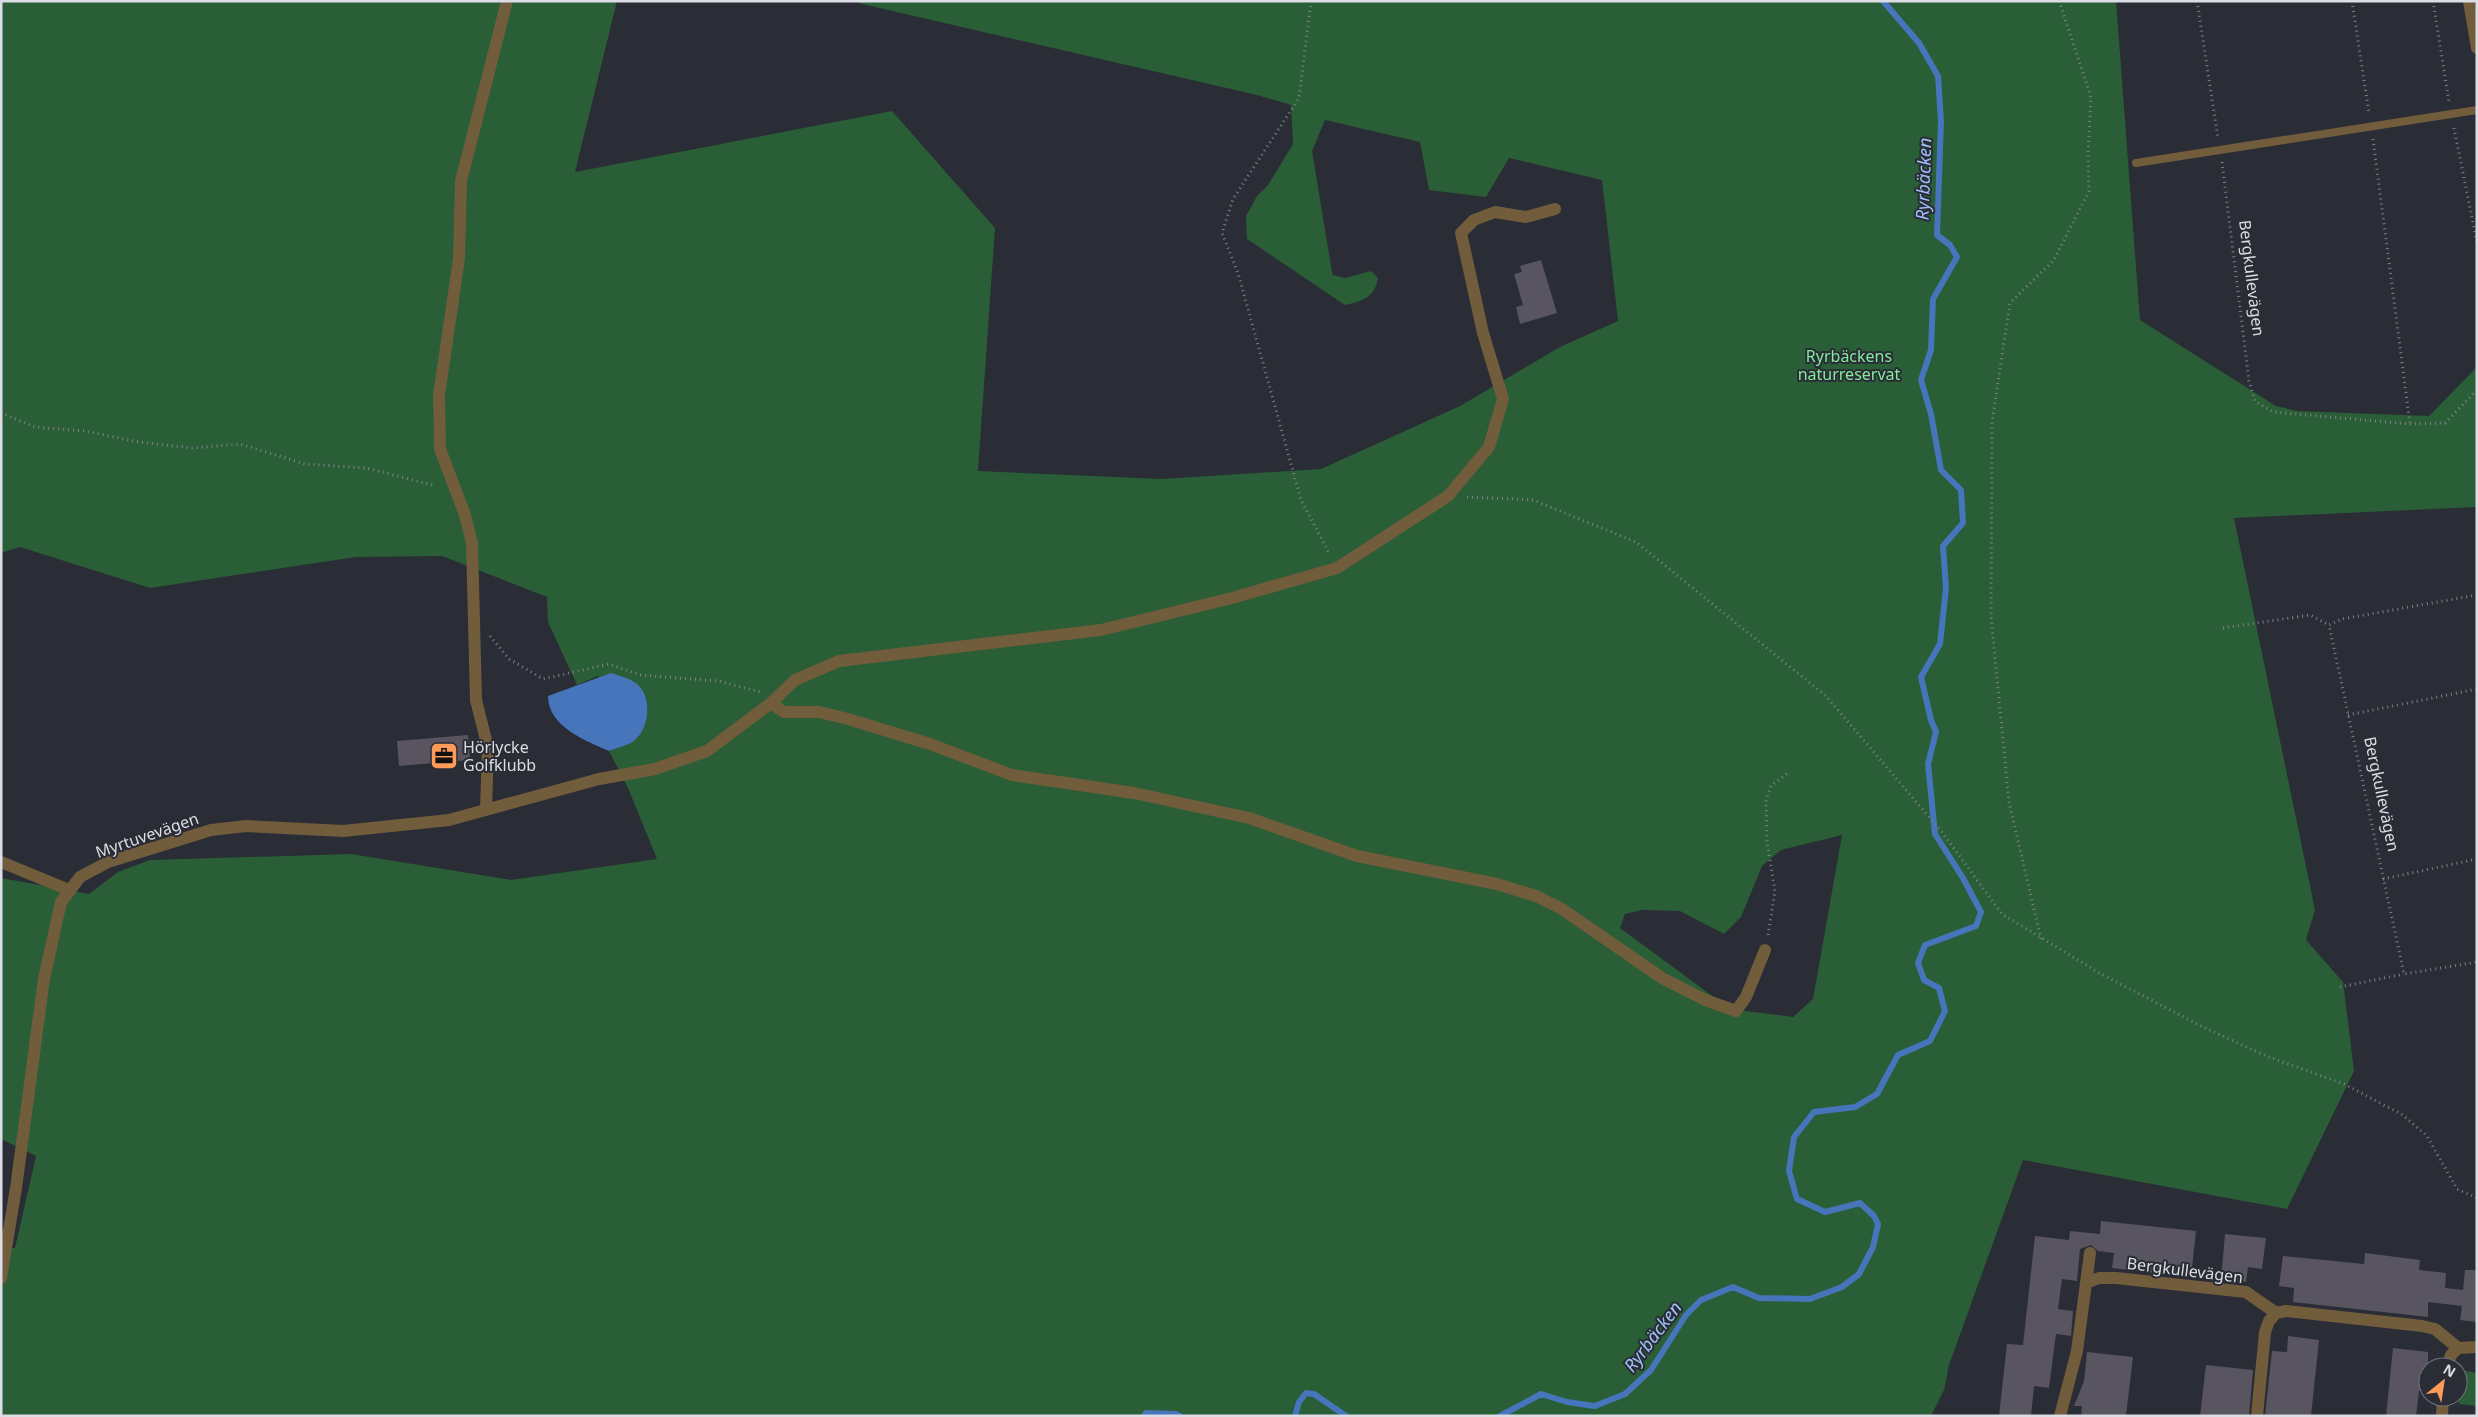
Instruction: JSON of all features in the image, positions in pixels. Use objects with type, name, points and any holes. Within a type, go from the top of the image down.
[{"type":"street","points":[[486,809],[488,748],[476,700],[472,543],[440,449],[439,395],[459,259],[461,181],[507,1]]},
{"type":"street","points":[[2468,1],[2477,48]]},
{"type":"street","name":"Myrtuvevägen","points":[[1,1278],[16,1188],[44,979],[61,902],[80,877],[108,862],[211,830],[246,826],[343,832],[449,820],[599,779],[655,768],[707,751],[775,700],[795,680],[839,661],[1101,630],[1232,598],[1337,568],[1448,496],[1489,447],[1503,399],[1483,333],[1461,232],[1474,220],[1495,212],[1526,216],[1555,209]]},
{"type":"street","points":[[775,700],[784,712],[820,712],[848,719],[930,744],[1012,775],[1134,793],[1239,816],[1357,856],[1497,884],[1536,896],[1562,909],[1662,978],[1705,1000],[1736,1011],[1746,997],[1765,950]]},
{"type":"street","points":[[1,862],[70,890]]},
{"type":"street","points":[[2060,1416],[2071,1366],[2077,1351],[2090,1253]]},
{"type":"street","name":"Bergkullevägen","points":[[2086,1283],[2100,1278],[2116,1278],[2246,1292],[2276,1313]]},
{"type":"street","points":[[2257,1416],[2265,1332],[2269,1321],[2276,1313],[2286,1311],[2422,1326],[2435,1329],[2458,1348]]},
{"type":"street","points":[[2450,1357],[2458,1348],[2477,1347]]},
{"type":"lane","points":[[2136,163],[2477,110]]},
{"type":"path","points":[[1311,1],[1299,98],[1233,199],[1222,233],[1238,273],[1301,500],[1337,568]]},
{"type":"path","points":[[2041,939],[2009,802],[1991,617],[1992,422],[2010,303],[2054,260],[2089,191],[2088,152],[2091,97],[2059,1]]},
{"type":"path","name":"Bergkullevägen","points":[[2197,1],[2220,150],[2249,381],[2255,401],[2273,412],[2410,424],[2445,423],[2477,390]]},
{"type":"path","points":[[2352,1],[2371,127],[2410,424]]},
{"type":"path","points":[[1,413],[35,427],[85,432],[139,442],[192,448],[240,444],[305,464],[366,468],[456,492]]},
{"type":"path","points":[[1448,496],[1533,500],[1636,542],[1826,696],[1941,830],[2002,914],[2041,939],[2203,1028],[2266,1056],[2344,1084],[2403,1116],[2427,1136],[2457,1189],[2477,1198]]},
{"type":"path","points":[[2223,628],[2310,615],[2329,625],[2342,619],[2477,595]]},
{"type":"path","points":[[474,617],[509,659],[543,679],[609,664],[640,675],[718,681],[775,700]]},
{"type":"path","name":"Bergkullevägen","points":[[2329,625],[2404,974]]},
{"type":"path","points":[[2348,715],[2477,689]]},
{"type":"path","points":[[1765,950],[1775,891],[1768,841],[1766,799],[1771,786],[1788,773]]},
{"type":"path","points":[[2383,879],[2477,859]]},
{"type":"path","points":[[2340,988],[2404,974],[2477,962]]},
{"type":"green space","name":"Ryrbäckens naturreservat","points":[[1,1],[617,1],[575,172],[892,111],[995,228],[978,471],[1162,479],[1321,469],[1460,406],[1560,347],[1618,321],[1602,180],[1509,158],[1486,197],[1429,190],[1420,142],[1325,120],[1312,151],[1333,275],[1345,278],[1371,271],[1378,278],[1371,294],[1363,300],[1345,305],[1247,239],[1246,216],[1257,196],[1268,185],[1293,144],[1291,105],[1257,95],[858,3],[858,1],[2116,1],[2140,320],[2276,406],[2297,411],[2429,416],[2477,367],[2477,507],[2234,518],[2315,910],[2306,940],[2343,982],[2354,1071],[2287,1209],[2023,1160],[1949,1365],[1944,1390],[1931,1416],[1,1416],[1,1249],[15,1248],[36,1156],[1,1139],[1,878],[89,894],[118,872],[150,860],[351,854],[511,880],[657,859],[628,788],[609,751],[632,742],[598,676],[577,685],[548,622],[547,597],[442,556],[356,557],[150,588],[20,547],[1,553]],"holes":[[[1842,835],[1813,999],[1793,1017],[1730,1009],[1620,928],[1625,914],[1642,910],[1680,911],[1724,934],[1741,917],[1762,866],[1781,850]]]},
{"type":"green space","points":[[2468,1371],[2477,1373],[2477,1406],[2468,1405]]},
{"type":"water","points":[[611,673],[637,684],[645,697],[647,714],[642,731],[637,738],[631,743],[609,751],[579,737],[561,724],[554,716],[548,696]]},
{"type":"building","points":[[1541,260],[1557,313],[1520,324],[1516,307],[1523,305],[1514,274],[1522,272],[1520,266]]},
{"type":"building","points":[[468,735],[470,760],[399,766],[397,741]]},
{"type":"building","points":[[2101,1221],[2196,1231],[2191,1277],[2112,1268],[2114,1253],[2098,1251],[2091,1245],[2080,1249],[2077,1281],[2062,1279],[2058,1309],[2073,1311],[2071,1336],[2056,1334],[2049,1388],[2034,1386],[2031,1416],[1999,1416],[2007,1344],[2023,1345],[2035,1236],[2069,1240],[2070,1231],[2100,1234]]},
{"type":"building","points":[[2225,1234],[2266,1238],[2262,1269],[2248,1267],[2246,1282],[2221,1280]]},
{"type":"building","points":[[2365,1253],[2420,1260],[2419,1270],[2446,1273],[2445,1288],[2463,1290],[2465,1270],[2477,1270],[2477,1322],[2460,1320],[2462,1306],[2428,1302],[2428,1317],[2293,1302],[2294,1288],[2279,1286],[2283,1256],[2364,1264]]},
{"type":"building","points":[[2288,1336],[2319,1340],[2311,1416],[2265,1416],[2272,1351],[2287,1352]]},
{"type":"building","points":[[2393,1348],[2428,1352],[2428,1357],[2418,1357],[2416,1416],[2386,1416]]},
{"type":"building","points":[[2087,1352],[2133,1357],[2126,1416],[2081,1416],[2082,1406],[2074,1406],[2084,1381]]},
{"type":"building","points":[[2206,1365],[2253,1370],[2249,1416],[2200,1416]]},
{"type":"waterway","name":"Ryrbäcken","points":[[1500,1416],[1541,1394],[1567,1402],[1595,1406],[1625,1394],[1651,1370],[1686,1315],[1701,1300],[1733,1287],[1759,1298],[1810,1299],[1842,1287],[1859,1274],[1873,1247],[1878,1224],[1874,1216],[1860,1203],[1825,1212],[1797,1199],[1789,1171],[1794,1137],[1814,1112],[1855,1107],[1877,1094],[1898,1055],[1930,1041],[1945,1011],[1939,988],[1924,980],[1918,963],[1925,945],[1976,926],[1981,912],[1963,878],[1935,834],[1928,764],[1936,732],[1931,720],[1921,677],[1940,644],[1946,588],[1943,546],[1963,523],[1961,490],[1941,470],[1931,414],[1921,380],[1931,350],[1933,299],[1957,257],[1950,245],[1937,235],[1941,121],[1938,76],[1919,43],[1883,1]]},
{"type":"waterway","name":"Ryrbäcken","points":[[1295,1416],[1299,1402],[1306,1393],[1314,1394],[1346,1416]]},
{"type":"waterway","name":"Ryrbäcken","points":[[1144,1416],[1146,1413],[1176,1414],[1180,1416]]},
{"type":"place","name":"Hörlycke Golfklubb","points":[[444,756]]}]
